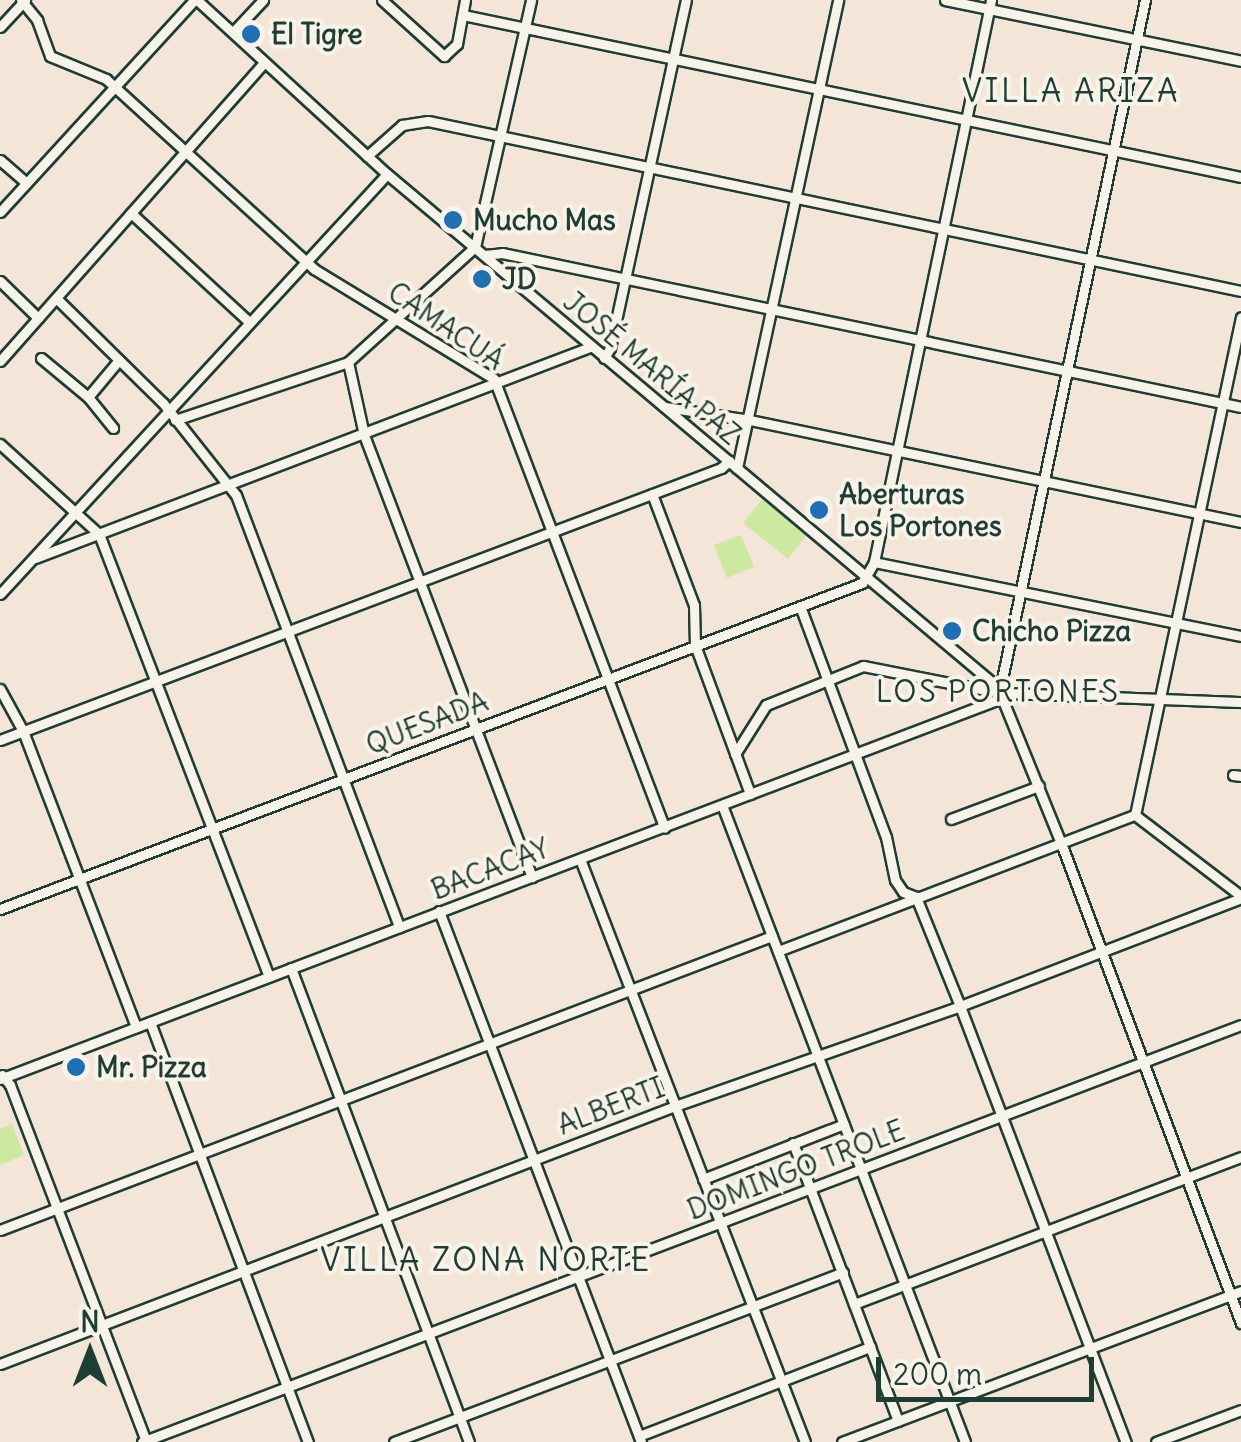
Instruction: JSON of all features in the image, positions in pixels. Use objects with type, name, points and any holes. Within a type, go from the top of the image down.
[{"type":"street","name":"JOSÉ MARÍA PAZ","points":[[195,0],[387,174],[998,691]]},
{"type":"street","points":[[0,212],[195,0]]},
{"type":"street","points":[[233,32],[264,0]]},
{"type":"street","points":[[382,0],[444,56],[455,48],[465,0]]},
{"type":"street","points":[[175,420],[348,362],[474,248],[531,0]]},
{"type":"street","points":[[604,358],[610,348],[626,280],[686,0]]},
{"type":"street","points":[[0,740],[733,465],[750,420],[838,0]]},
{"type":"street","points":[[945,0],[991,4],[1241,61]]},
{"type":"street","points":[[1145,0],[998,691],[1061,842],[1241,1323]]},
{"type":"street","points":[[0,27],[23,1]]},
{"type":"street","name":"CAMACUÁ","points":[[23,1],[37,20],[50,56],[114,87],[305,262],[498,384],[664,828]]},
{"type":"street","points":[[866,576],[874,562],[991,4]]},
{"type":"street","points":[[463,15],[1241,177]]},
{"type":"street","points":[[0,361],[264,63]]},
{"type":"street","points":[[367,156],[394,130],[418,120],[1241,291]]},
{"type":"street","points":[[0,160],[26,183]]},
{"type":"street","points":[[0,594],[387,174]]},
{"type":"street","points":[[131,213],[249,322]]},
{"type":"street","points":[[484,255],[502,253],[1241,407]]},
{"type":"street","points":[[0,281],[38,318]]},
{"type":"street","points":[[56,298],[168,410],[230,486],[399,927]]},
{"type":"street","points":[[1135,815],[1241,317]]},
{"type":"street","points":[[35,558],[590,347]]},
{"type":"street","points":[[41,358],[88,397],[113,428]]},
{"type":"street","points":[[88,397],[119,360]]},
{"type":"street","points":[[348,362],[364,435],[532,878]]},
{"type":"street","points":[[665,407],[750,420],[1241,522]]},
{"type":"street","points":[[0,444],[99,534],[268,976]]},
{"type":"street","points":[[652,494],[692,601],[696,645],[750,794]]},
{"type":"street","points":[[874,562],[1241,636]]},
{"type":"street","name":"QUESADA","points":[[0,910],[858,586],[866,576]]},
{"type":"street","points":[[800,606],[886,838],[895,880],[903,892],[916,898],[1126,1442]]},
{"type":"street","points":[[735,754],[766,704],[869,664],[998,691],[1241,702]]},
{"type":"street","points":[[0,689],[23,731],[136,1027]]},
{"type":"street","name":"BACACAY","points":[[1,1076],[722,806],[856,754],[998,691]]},
{"type":"street","points":[[951,819],[1039,786]]},
{"type":"street","points":[[722,806],[965,1442]]},
{"type":"street","points":[[778,951],[1135,815]]},
{"type":"street","points":[[1135,815],[1241,897]]},
{"type":"street","points":[[580,858],[805,1442]]},
{"type":"street","name":"ALBERTI","points":[[0,1364],[674,1106],[960,1006],[1241,897]]},
{"type":"street","points":[[439,912],[640,1439],[870,1347]]},
{"type":"street","points":[[0,1230],[772,936]]},
{"type":"street","points":[[291,968],[469,1442]]},
{"type":"street","points":[[150,1022],[308,1442]]},
{"type":"street","name":"DOMINGO TROLE","points":[[144,1442],[1241,1025]]},
{"type":"street","points":[[1,1076],[56,1208],[144,1442]]},
{"type":"street","points":[[702,1179],[844,1124]]},
{"type":"street","points":[[794,1143],[898,1421]]},
{"type":"street","points":[[854,1304],[1241,1157]]},
{"type":"street","points":[[394,1442],[842,1272]]},
{"type":"street","points":[[842,1442],[1241,1291]]},
{"type":"street","points":[[1156,1442],[1241,1410]]},
{"type":"green space","points":[[763,498],[808,533],[788,559],[743,523]]},
{"type":"green space","points":[[741,535],[754,567],[727,578],[714,545]]},
{"type":"green space","points":[[12,1124],[24,1155],[0,1165],[0,1129]]},
{"type":"place","name":"El Tigre","points":[[251,34]]},
{"type":"place","name":"Mucho Mas","points":[[453,220]]},
{"type":"place","name":"JD","points":[[482,279]]},
{"type":"place","name":"Aberturas Los Portones","points":[[819,510]]},
{"type":"place","name":"Chicho Pizza","points":[[952,631]]},
{"type":"place","name":"Mr. Pizza","points":[[76,1067]]},
{"type":"district","name":"VILLA ARIZA","points":[[1071,91]]},
{"type":"district","name":"LOS PORTONES","points":[[998,691]]},
{"type":"district","name":"VILLA ZONA NORTE","points":[[486,1260]]}]
